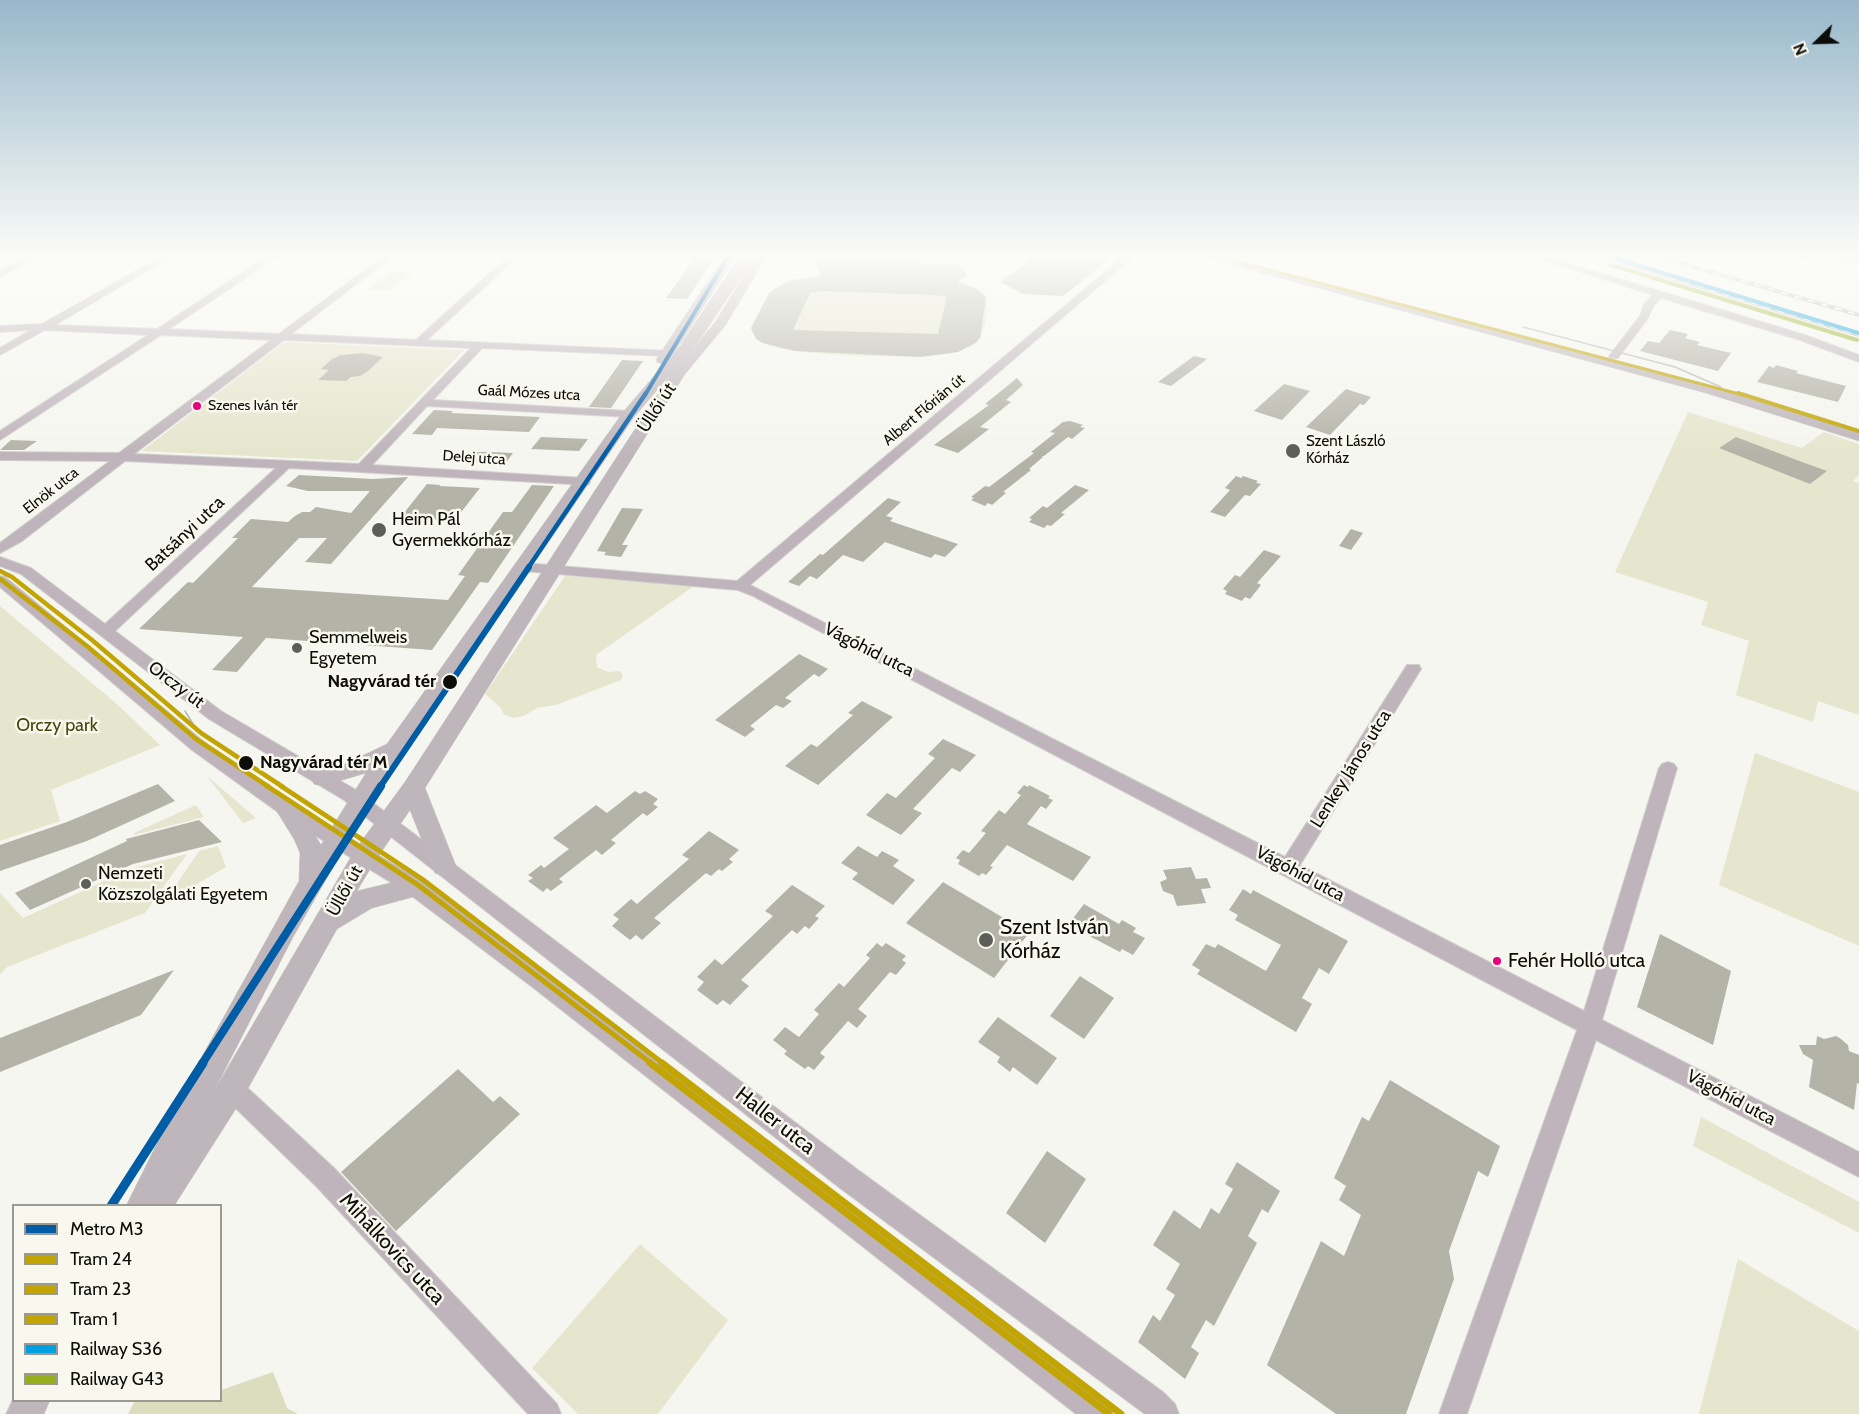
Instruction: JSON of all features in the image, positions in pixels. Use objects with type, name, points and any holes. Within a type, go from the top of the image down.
[{"type":"main road","points":[[633,409],[687,323]]},
{"type":"main road","points":[[687,347],[706,323]]},
{"type":"main road","points":[[677,377],[709,340],[719,323]]},
{"type":"main road","points":[[1458,323],[1711,390],[1859,436]]},
{"type":"main road","points":[[1489,323],[1859,422]]},
{"type":"main road","name":"Üllői út","points":[[157,1204],[232,1089],[364,857],[413,788],[677,377],[687,347]]},
{"type":"main road","name":"Üllői út","points":[[143,1204],[194,1099],[310,884],[359,801],[633,409],[687,347]]},
{"type":"main road","points":[[322,778],[351,771],[397,747]]},
{"type":"main road","points":[[413,788],[444,866]]},
{"type":"main road","points":[[288,810],[312,853],[310,884]]},
{"type":"main road","points":[[328,921],[365,899],[415,887]]},
{"type":"street","points":[[0,352],[52,323]]},
{"type":"street","points":[[0,436],[172,323]]},
{"type":"street","points":[[122,457],[300,323]]},
{"type":"street","points":[[419,342],[440,323]]},
{"type":"street","name":"Albert Flórián út","points":[[740,586],[1051,323]]},
{"type":"street","points":[[1614,356],[1639,323]]},
{"type":"street","points":[[1755,323],[1801,337],[1859,359]]},
{"type":"street","points":[[0,329],[45,327],[160,331],[667,353]]},
{"type":"street","points":[[0,456],[122,457],[363,468],[480,345]]},
{"type":"street","name":"Gaál Mózes utca","points":[[426,403],[633,409]]},
{"type":"street","name":"Elnök utca","points":[[0,549],[122,457]]},
{"type":"street","name":"Batsányi utca","points":[[107,630],[287,464]]},
{"type":"street","name":"Delej utca","points":[[363,468],[584,482]]},
{"type":"street","name":"Orczy út","points":[[0,561],[26,571],[107,630],[215,715],[359,801],[387,825]]},
{"type":"street","points":[[524,567],[740,586]]},
{"type":"street","name":"Orczy út","points":[[0,580],[198,746],[288,810],[364,857]]},
{"type":"street","name":"Vágóhíd utca","points":[[740,586],[861,646],[1859,1165]]},
{"type":"street","name":"Lenkey János utca","points":[[1288,868],[1413,669]]},
{"type":"street","points":[[1453,1414],[1590,1025],[1668,768]]},
{"type":"street","name":"Haller utca","points":[[387,825],[444,866],[849,1179],[1143,1395],[1165,1414]]},
{"type":"street","name":"Haller utca","points":[[364,857],[415,887],[542,982],[1099,1414]]},
{"type":"street","name":"Mihálkovics utca","points":[[232,1089],[325,1177],[547,1414]]},
{"type":"green space","points":[[753,323],[985,323],[981,336],[975,344],[959,351],[922,356],[835,355],[785,349],[761,342],[752,332]]},
{"type":"green space","points":[[284,342],[464,350],[357,461],[142,451]]},
{"type":"green space","points":[[1688,412],[1802,448],[1824,432],[1859,444],[1859,475],[1853,481],[1859,483],[1859,715],[1818,701],[1813,722],[1736,695],[1749,641],[1701,625],[1708,602],[1615,572]]},
{"type":"green space","points":[[565,576],[694,586],[596,655],[597,667],[608,672],[620,671],[623,675],[621,680],[556,705],[537,708],[524,716],[514,718],[504,715],[501,708],[485,694]]},
{"type":"green space","name":"Orczy park","points":[[0,606],[118,705],[160,745],[51,790],[60,821],[0,841]]},
{"type":"green space","points":[[1755,753],[1859,792],[1859,946],[1719,885]]},
{"type":"green space","points":[[206,775],[256,818],[243,823]]},
{"type":"green space","points":[[196,805],[204,817],[134,835],[134,833]]},
{"type":"green space","points":[[218,846],[226,867],[163,904],[199,851]]},
{"type":"green space","points":[[187,854],[145,913],[7,967],[0,974],[0,893],[23,918],[133,868]]},
{"type":"green space","points":[[1701,1117],[1859,1202],[1859,1233],[1693,1146]]},
{"type":"green space","points":[[640,1244],[728,1320],[658,1414],[578,1414],[532,1368]]},
{"type":"green space","points":[[1738,1259],[1859,1331],[1859,1414],[1699,1414]]},
{"type":"green space","points":[[273,1372],[287,1408],[298,1414],[128,1414],[134,1402],[222,1402],[222,1390]]},
{"type":"building","points":[[754,323],[796,323],[793,330],[938,334],[941,323],[982,323],[980,338],[975,343],[958,352],[921,357],[795,351],[763,343],[756,339],[751,328]]},
{"type":"building","points":[[1670,330],[1688,334],[1685,338],[1700,342],[1697,345],[1731,353],[1718,371],[1640,351],[1648,341],[1659,343]]},
{"type":"building","points":[[363,353],[383,357],[368,371],[346,381],[318,380],[329,370],[321,369],[332,359],[341,355]]},
{"type":"building","points":[[1194,356],[1207,359],[1171,386],[1158,382]]},
{"type":"building","points":[[622,360],[643,361],[611,408],[589,407]]},
{"type":"building","points":[[1776,365],[1798,371],[1796,373],[1846,386],[1838,402],[1757,382],[1769,366],[1774,368]]},
{"type":"building","points":[[1017,378],[1023,385],[1006,400],[1011,402],[980,427],[989,429],[958,453],[934,445],[989,405],[985,404]]},
{"type":"building","points":[[1284,384],[1310,391],[1282,420],[1254,411]]},
{"type":"building","points":[[1346,389],[1371,397],[1364,405],[1360,404],[1330,435],[1306,427]]},
{"type":"building","points":[[434,410],[453,411],[451,413],[540,417],[529,432],[437,428],[432,435],[412,434]]},
{"type":"building","points":[[1070,421],[1083,425],[1080,427],[1085,428],[1072,439],[1068,437],[1042,456],[1029,469],[1031,470],[1003,492],[1006,493],[992,505],[988,503],[985,506],[971,500],[974,498],[971,497],[985,486],[989,487],[1034,453],[1031,452],[1055,433],[1050,432],[1063,422]]},
{"type":"building","points":[[541,437],[588,439],[579,451],[531,449]]},
{"type":"building","points":[[1736,437],[1827,471],[1810,484],[1719,448]]},
{"type":"building","points":[[11,440],[37,441],[24,450],[0,450]]},
{"type":"building","points":[[477,452],[513,453],[505,464],[469,462]]},
{"type":"building","points":[[299,475],[373,479],[408,477],[331,564],[305,562],[327,538],[299,538],[252,587],[448,600],[465,576],[458,575],[503,512],[512,512],[532,485],[554,486],[488,583],[480,582],[432,650],[266,638],[237,672],[212,670],[243,637],[139,629],[188,582],[193,583],[238,538],[232,538],[251,519],[288,522],[302,512],[310,512],[316,507],[351,513],[370,491],[308,491],[286,486]]},
{"type":"building","points":[[1236,476],[1241,478],[1243,476],[1261,484],[1250,496],[1245,495],[1225,517],[1210,512],[1230,490],[1225,488]]},
{"type":"building","points":[[427,484],[480,488],[455,520],[400,518]]},
{"type":"building","points":[[1075,485],[1089,490],[1061,513],[1065,514],[1051,526],[1047,525],[1044,528],[1029,522],[1032,519],[1029,518],[1043,506],[1047,508]]},
{"type":"building","points":[[888,498],[901,502],[886,516],[893,518],[890,521],[958,544],[945,557],[935,554],[931,558],[885,542],[863,562],[843,555],[817,579],[810,576],[799,586],[788,582],[820,554],[823,555]]},
{"type":"building","points":[[622,508],[643,509],[622,545],[628,545],[621,557],[604,555],[606,552],[597,551]]},
{"type":"building","points":[[1351,529],[1363,533],[1351,550],[1339,546]]},
{"type":"building","points":[[1264,550],[1281,556],[1257,583],[1261,585],[1250,599],[1245,597],[1242,601],[1225,594],[1227,591],[1223,589],[1235,575],[1240,577]]},
{"type":"building","points":[[799,654],[828,669],[819,677],[814,674],[785,698],[792,701],[783,708],[776,705],[750,726],[755,729],[745,737],[715,720]]},
{"type":"building","points":[[862,701],[893,717],[818,785],[785,766],[811,744],[817,747],[853,715],[848,713]]},
{"type":"building","points":[[943,739],[976,755],[960,772],[952,768],[913,809],[922,813],[901,835],[866,815],[887,793],[896,798],[935,758],[928,754]]},
{"type":"building","points":[[158,784],[175,801],[87,841],[0,871],[0,845],[67,822]]},
{"type":"building","points":[[1024,785],[1028,787],[1029,785],[1050,796],[1048,798],[1053,800],[1046,809],[1041,806],[1027,824],[1091,857],[1073,881],[1007,845],[990,866],[993,867],[986,875],[982,873],[979,876],[958,864],[960,860],[956,858],[963,850],[969,853],[986,833],[981,831],[999,810],[1005,814],[1021,795],[1017,793]]},
{"type":"building","points":[[635,791],[640,794],[645,791],[658,799],[653,804],[658,807],[647,816],[643,813],[611,840],[616,843],[602,855],[596,850],[559,879],[563,882],[551,891],[547,888],[543,892],[528,881],[533,878],[528,875],[541,865],[544,868],[569,849],[553,838],[596,805],[607,813]]},
{"type":"building","points":[[199,820],[222,842],[133,864],[30,910],[15,893],[127,841],[126,839]]},
{"type":"building","points":[[709,831],[739,850],[729,859],[733,862],[711,876],[706,873],[654,918],[661,923],[642,940],[636,935],[630,940],[612,926],[619,919],[613,915],[631,899],[637,904],[689,859],[682,855]]},
{"type":"building","points":[[858,846],[877,857],[882,851],[899,860],[893,866],[915,880],[893,905],[852,879],[858,873],[841,863]]},
{"type":"building","points":[[1191,867],[1196,879],[1207,878],[1211,888],[1201,889],[1206,903],[1177,906],[1173,895],[1163,891],[1160,882],[1167,879],[1163,870]]},
{"type":"building","points":[[943,882],[1029,933],[994,978],[906,923]]},
{"type":"building","points":[[792,885],[825,906],[815,916],[819,918],[809,929],[805,926],[797,934],[792,930],[741,980],[749,986],[730,1005],[723,1000],[717,1005],[697,990],[704,982],[697,977],[715,959],[722,965],[773,916],[765,911]]},
{"type":"building","points":[[1243,889],[1251,894],[1253,890],[1348,941],[1329,974],[1319,968],[1302,998],[1312,1004],[1296,1032],[1197,974],[1200,970],[1192,965],[1206,944],[1215,948],[1218,944],[1266,971],[1281,945],[1235,920],[1238,915],[1229,910]]},
{"type":"building","points":[[1084,904],[1119,924],[1122,920],[1136,928],[1133,932],[1145,938],[1133,955],[1122,949],[1120,952],[1068,925]]},
{"type":"building","points":[[1660,934],[1731,971],[1713,1045],[1637,1007]]},
{"type":"building","points":[[877,943],[882,947],[886,943],[906,956],[902,960],[906,963],[896,975],[890,972],[858,1009],[867,1016],[857,1028],[848,1021],[820,1053],[825,1057],[814,1070],[808,1066],[805,1069],[784,1054],[787,1051],[773,1040],[785,1027],[799,1037],[819,1014],[814,1010],[839,983],[844,987],[870,958],[866,955]]},
{"type":"building","points":[[174,970],[141,1015],[0,1072],[0,1038]]},
{"type":"building","points":[[1080,976],[1114,998],[1084,1039],[1050,1016]]},
{"type":"building","points":[[998,1017],[1057,1058],[1037,1085],[1013,1067],[1010,1072],[997,1062],[1000,1057],[978,1042]]},
{"type":"building","points":[[1817,1036],[1824,1039],[1836,1036],[1848,1045],[1849,1051],[1859,1055],[1859,1084],[1857,1083],[1854,1110],[1809,1087],[1813,1060],[1803,1054],[1799,1045],[1816,1045]]},
{"type":"building","points":[[458,1069],[493,1102],[500,1096],[520,1114],[396,1231],[341,1172]]},
{"type":"building","points":[[1390,1080],[1500,1146],[1488,1177],[1478,1171],[1449,1251],[1454,1279],[1406,1414],[1336,1414],[1267,1365],[1321,1241],[1344,1256],[1361,1215],[1339,1200],[1346,1186],[1334,1178],[1362,1117],[1369,1121]]},
{"type":"building","points":[[1047,1151],[1086,1179],[1045,1243],[1006,1213]]},
{"type":"building","points":[[1237,1162],[1280,1191],[1268,1213],[1262,1209],[1248,1236],[1257,1243],[1214,1326],[1206,1320],[1191,1347],[1199,1353],[1185,1379],[1138,1342],[1153,1315],[1160,1321],[1175,1295],[1166,1289],[1180,1264],[1153,1245],[1174,1210],[1200,1229],[1211,1208],[1219,1214],[1233,1189],[1225,1184]]},
{"type":"tram line","name":"1","points":[[1471,323],[1737,393],[1859,431]]},
{"type":"tram line","points":[[1523,327],[1675,367],[1721,387]]},
{"type":"tram line","name":"24","points":[[0,571],[12,577],[92,640],[201,733],[422,879],[1121,1414]]},
{"type":"tram line","name":"23","points":[[0,579],[87,646],[196,739],[418,885],[1109,1414]]},
{"type":"tram line","points":[[185,711],[195,727]]},
{"type":"railway","points":[[1820,323],[1859,335]]},
{"type":"metro line","name":"M3","points":[[112,1204],[390,772],[650,387],[688,323]]},
{"type":"rail line","name":"G43","points":[[1801,323],[1857,340]]},
{"type":"rail line","name":"S36","points":[[1826,323],[1859,333]]},
{"type":"place","name":"Szenes Iván tér","points":[[197,406]]},
{"type":"place","name":"Szent László Kórház","points":[[1293,451]]},
{"type":"place","name":"Heim Pál Gyermekkórház","points":[[379,530]]},
{"type":"place","name":"Semmelweis Egyetem","points":[[297,648]]},
{"type":"place","name":"Nagyvárad tér","points":[[450,682]]},
{"type":"place","name":"Nagyvárad tér M","points":[[246,763]]},
{"type":"place","name":"Nemzeti Közszolgálati Egyetem","points":[[86,884]]},
{"type":"place","name":"Szent István Kórház","points":[[986,940]]},
{"type":"place","name":"Fehér Holló utca","points":[[1497,961]]}]
